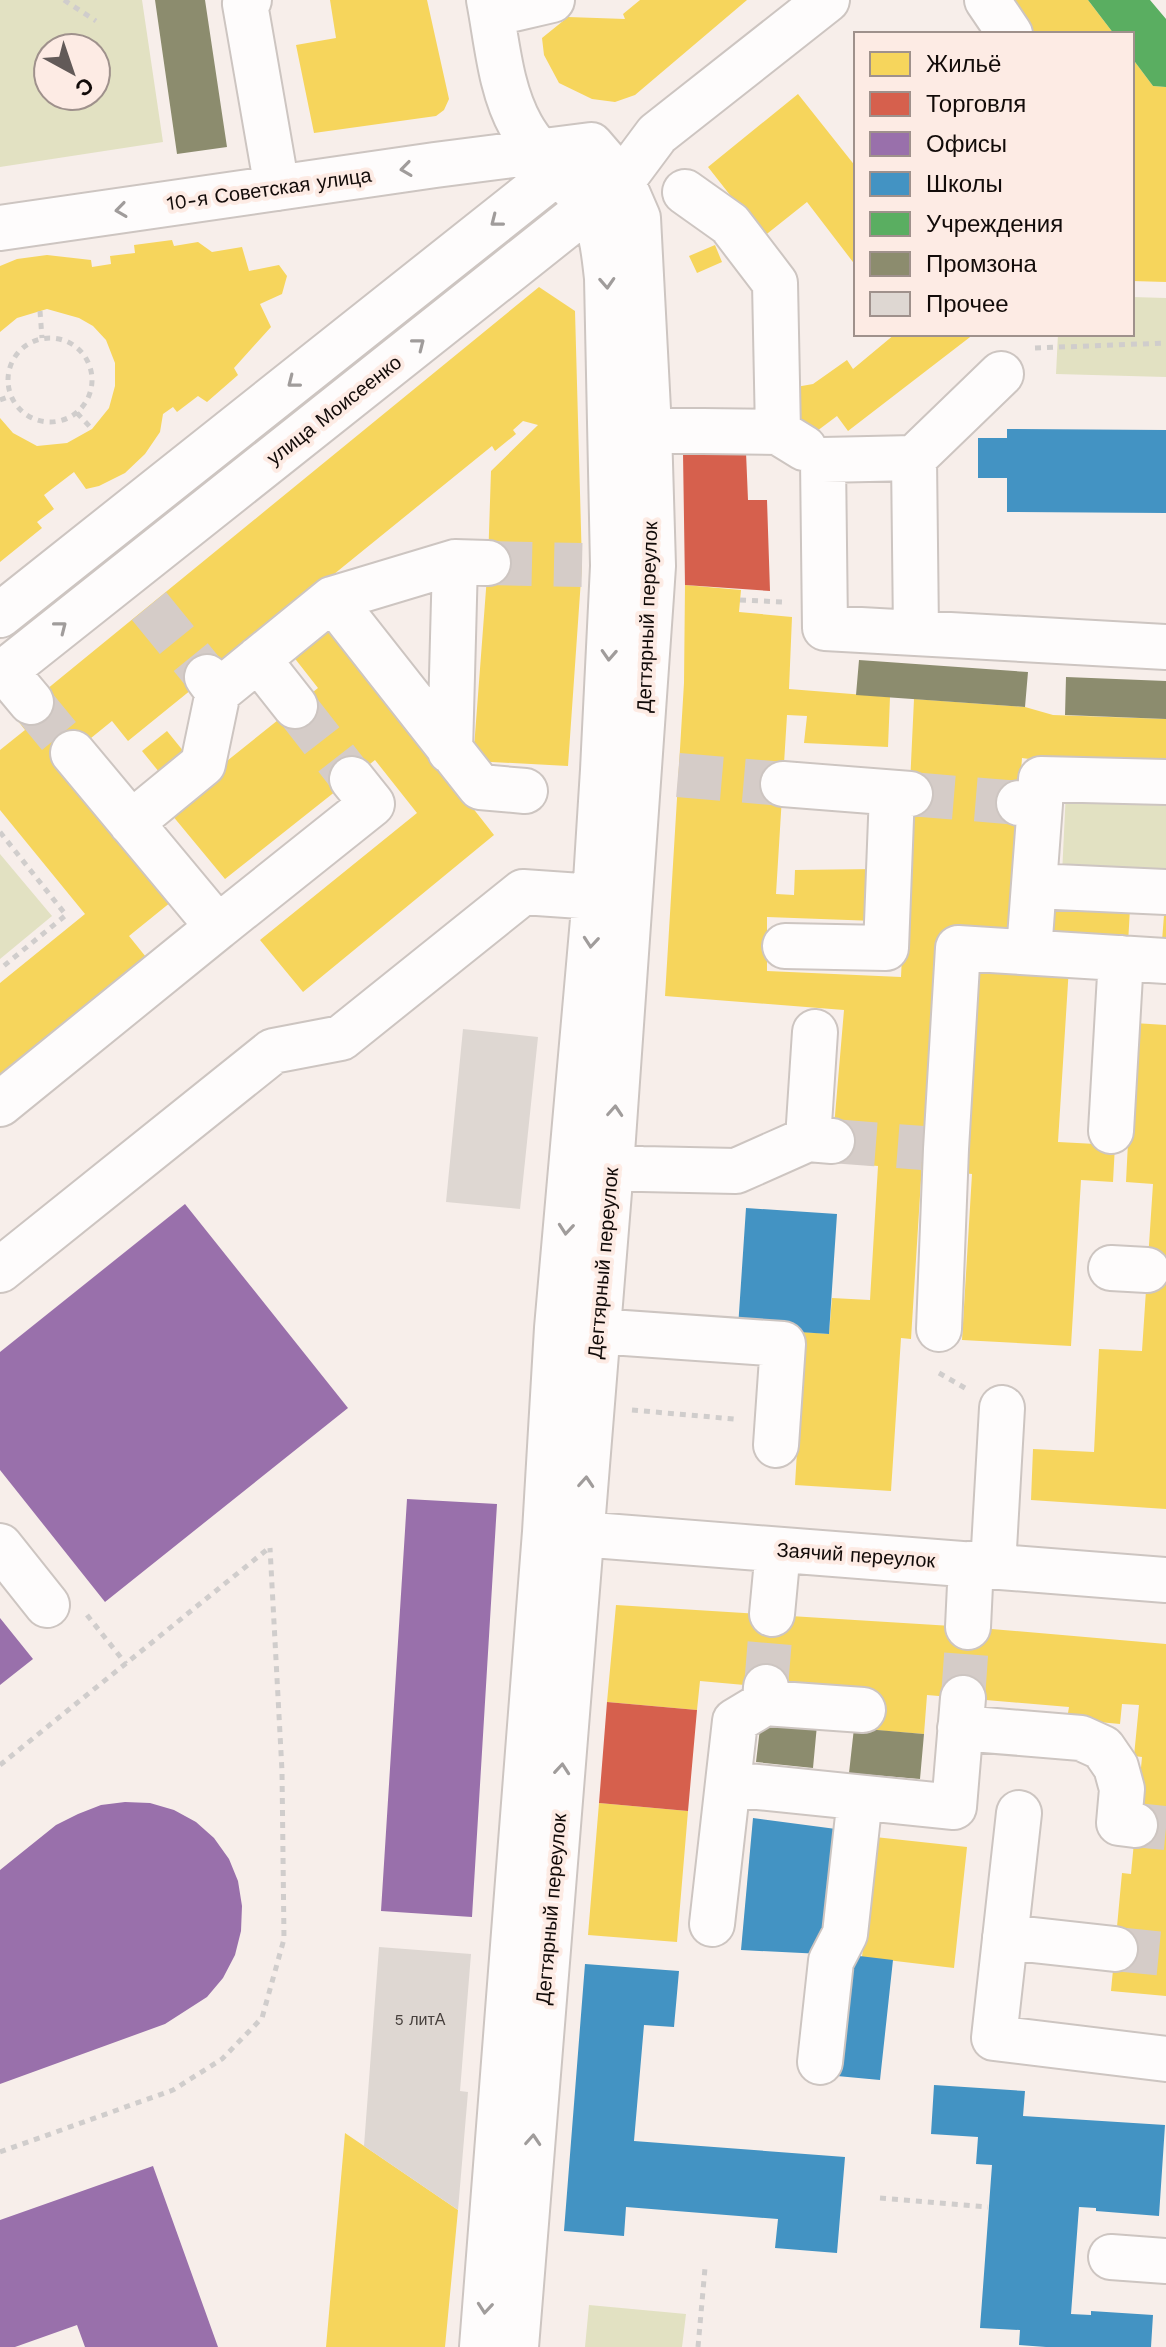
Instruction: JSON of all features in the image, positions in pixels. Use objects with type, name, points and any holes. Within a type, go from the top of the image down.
[{"type":"street","points":[[249,0],[245,4],[277,188]]},
{"type":"street","points":[[552,0],[490,7],[508,101],[521,128],[548,162],[606,195]]},
{"type":"street","name":"улица Моисеенко","points":[[12,683],[136,591],[606,195],[657,134],[827,0]]},
{"type":"street","points":[[987,0],[1009,32]]},
{"type":"street","name":"улица Моисеенко","points":[[591,145],[657,134]]},
{"type":"street","points":[[591,145],[606,195]]},
{"type":"street","name":"10-я Советская улица","points":[[0,228],[277,188],[548,162],[591,145]]},
{"type":"street","points":[[0,615],[548,162]]},
{"type":"street","points":[[685,192],[730,224],[775,283],[778,432]]},
{"type":"street","name":"Дегтярный переулок","points":[[516,2347],[507,2253],[564,1533],[561,1329],[591,1166],[588,995],[641,773],[631,581],[630,430],[603,241],[606,195]]},
{"type":"street","points":[[630,430],[778,432],[823,460],[914,458],[1015,361]]},
{"type":"street","points":[[914,458],[916,632]]},
{"type":"street","points":[[823,460],[825,628],[1166,647]]},
{"type":"street","points":[[94,540],[136,591]]},
{"type":"street","points":[[131,823],[203,764],[213,685],[258,659],[332,599],[472,563],[450,751]]},
{"type":"street","points":[[332,599],[480,787],[525,791]]},
{"type":"street","points":[[258,659],[295,706]]},
{"type":"street","points":[[73,753],[218,927]]},
{"type":"street","points":[[0,1104],[372,804],[352,779]]},
{"type":"street","points":[[1029,951],[1034,886],[1029,804],[1041,779],[1166,782]]},
{"type":"street","points":[[783,784],[901,793],[886,948],[785,946]]},
{"type":"street","points":[[1034,886],[1166,892]]},
{"type":"street","points":[[0,1270],[273,1051],[341,1038],[523,892],[613,898]]},
{"type":"street","points":[[939,1329],[934,1149],[958,948],[1166,961]]},
{"type":"street","points":[[1111,1131],[1121,958]]},
{"type":"street","points":[[591,1166],[736,1171],[820,1140],[815,1032]]},
{"type":"street","points":[[561,1329],[783,1344],[777,1434]]},
{"type":"street","points":[[968,1627],[982,1565],[1002,1408]]},
{"type":"street","name":"Заячий переулок","points":[[564,1533],[1166,1580]]},
{"type":"street","points":[[0,1546],[47,1605]]},
{"type":"street","points":[[772,1614],[778,1550]]},
{"type":"street","points":[[712,1924],[735,1721],[766,1695],[863,1710]]},
{"type":"street","points":[[728,1784],[954,1807],[962,1713],[1081,1738],[1103,1748],[1116,1767],[1122,1789],[1119,1823],[1135,1825]]},
{"type":"street","points":[[820,2062],[831,1961],[845,1934],[860,1798]]},
{"type":"street","points":[[1019,1813],[994,2038],[1166,2059]]},
{"type":"street","points":[[1005,1937],[1115,1949]]},
{"type":"street","name":"Дегтярный переулок","points":[[482,2347],[507,2253]]},
{"type":"street","points":[[1111,2257],[1166,2261]]},
{"type":"path","points":[[64,0],[96,21]]},
{"type":"path","points":[[40,311],[42,338]]},
{"type":"path","points":[[42,338],[58,338],[73,344],[84,355],[91,369],[92,385],[87,401],[77,413],[66,419],[40,422],[17,408],[11,396],[7,381],[10,366],[17,353],[28,343],[42,338]]},
{"type":"path","points":[[1015,361],[1166,343]]},
{"type":"path","points":[[0,400],[11,396]]},
{"type":"path","points":[[77,413],[92,429]]},
{"type":"path","points":[[0,832],[66,915],[0,969]]},
{"type":"path","points":[[938,1373],[1002,1408]]},
{"type":"path","points":[[627,1409],[777,1434]]},
{"type":"path","points":[[0,1765],[270,1548],[282,1771],[284,1939],[262,2018],[222,2059],[173,2090],[0,2152]]},
{"type":"path","points":[[880,2198],[988,2207]]},
{"type":"path","points":[[698,2347],[705,2268]]},
{"type":"green space","points":[[0,0],[142,0],[163,142],[0,167]]},
{"type":"green space","points":[[1134,297],[1166,298],[1166,377],[1056,374],[1058,336],[1134,336]]},
{"type":"green space","points":[[1066,791],[1166,795],[1166,878],[1062,874]]},
{"type":"green space","points":[[0,854],[52,916],[0,959]]},
{"type":"green space","points":[[589,2305],[686,2314],[682,2347],[585,2347]]},
{"type":"building: Жильё","points":[[330,0],[427,0],[449,99],[444,110],[436,116],[314,133],[296,45],[336,38]]},
{"type":"building: Жильё","points":[[640,0],[747,0],[635,95],[615,102],[592,99],[559,83],[544,55],[542,38],[568,17],[625,19],[623,14]]},
{"type":"building: Жильё","points":[[1010,0],[1088,0],[1112,32],[1034,32]]},
{"type":"building: Жильё","points":[[1134,61],[1153,86],[1166,87],[1166,282],[1134,281]]},
{"type":"building: Жильё","points":[[798,94],[854,164],[854,263],[807,202],[763,237],[708,167]]},
{"type":"building: Жильё","points":[[172,240],[174,246],[198,242],[212,252],[242,247],[249,271],[279,265],[287,276],[282,294],[260,304],[271,327],[234,368],[238,375],[207,402],[198,396],[177,412],[173,407],[163,414],[160,432],[145,454],[125,473],[86,489],[74,472],[44,495],[54,509],[37,522],[42,528],[0,562],[0,418],[13,433],[37,446],[67,443],[92,429],[109,408],[115,386],[115,363],[106,340],[93,326],[79,318],[47,309],[17,318],[0,332],[0,266],[17,259],[47,255],[91,260],[92,267],[111,264],[110,256],[135,253],[134,245]]},
{"type":"building: Жильё","points":[[715,245],[722,262],[697,273],[689,256]]},
{"type":"building: Жильё","points":[[539,287],[575,311],[582,565],[568,766],[473,761],[488,563],[491,471],[538,425],[523,421],[513,430],[516,434],[495,451],[492,446],[128,741],[112,721],[59,764],[171,902],[129,936],[150,962],[0,1083],[0,983],[85,914],[0,810],[0,750],[25,730],[14,716]]},
{"type":"building: Жильё","points":[[893,336],[971,336],[848,431],[837,416],[813,434],[797,433],[796,387],[813,384],[847,360],[853,369]]},
{"type":"building: Жильё","points":[[685,585],[741,590],[739,612],[792,617],[789,689],[890,697],[888,747],[804,743],[807,716],[787,715],[776,894],[794,895],[795,870],[878,869],[875,921],[767,917],[767,971],[901,977],[914,699],[1025,707],[1053,715],[1166,719],[1166,767],[1022,758],[1009,937],[940,932],[911,1339],[901,1338],[891,1491],[795,1485],[804,1332],[829,1334],[832,1298],[870,1300],[878,1166],[831,1162],[844,1010],[665,996],[684,683]]},
{"type":"building: Жильё","points":[[327,622],[494,835],[303,992],[260,940],[417,813],[375,760],[225,879],[167,809],[318,688],[289,651]]},
{"type":"building: Жильё","points":[[167,731],[193,763],[168,783],[142,751]]},
{"type":"building: Жильё","points":[[1046,903],[1130,908],[1128,944],[1044,939]]},
{"type":"building: Жильё","points":[[1166,916],[1166,942],[1162,941]]},
{"type":"building: Жильё","points":[[974,962],[1069,967],[1058,1142],[1115,1145],[1113,1182],[1081,1180],[1071,1346],[962,1340],[972,1174],[962,1173]]},
{"type":"building: Жильё","points":[[1134,1023],[1166,1025],[1166,1509],[1031,1500],[1033,1449],[1094,1452],[1099,1349],[1142,1351],[1153,1184],[1126,1182]]},
{"type":"building: Жильё","points":[[616,1605],[968,1627],[1166,1644],[1166,1996],[1111,1991],[1122,1873],[1131,1874],[1142,1757],[1134,1756],[1139,1705],[1122,1704],[1120,1724],[1067,1719],[1069,1707],[927,1695],[924,1734],[874,1730],[877,1697],[700,1681],[697,1710],[607,1702]]},
{"type":"building: Жильё","points":[[599,1803],[688,1811],[677,1942],[588,1935]]},
{"type":"building: Жильё","points":[[875,1837],[967,1847],[954,1968],[862,1957]]},
{"type":"building: Жильё","points":[[345,2133],[458,2210],[445,2347],[326,2347]]},
{"type":"building: Торговля","points":[[746,452],[748,500],[767,500],[770,591],[685,585],[683,453]]},
{"type":"building: Торговля","points":[[607,1702],[697,1710],[688,1811],[599,1803]]},
{"type":"building: Офисы","points":[[185,1204],[348,1408],[105,1602],[0,1470],[0,1352]]},
{"type":"building: Офисы","points":[[407,1499],[497,1504],[472,1917],[381,1911]]},
{"type":"building: Офисы","points":[[0,1618],[33,1659],[0,1685]]},
{"type":"building: Офисы","points":[[150,1803],[174,1810],[196,1822],[214,1838],[229,1859],[238,1881],[242,1906],[241,1931],[235,1955],[223,1978],[207,1997],[165,2024],[0,2084],[0,1870],[56,1825],[101,1805]]},
{"type":"building: Офисы","points":[[153,2166],[218,2347],[85,2347],[77,2325],[15,2347],[0,2347],[0,2220]]},
{"type":"building: Школы","points":[[1007,429],[1166,430],[1166,513],[1007,512],[1007,478],[978,478],[978,438],[1007,438]]},
{"type":"building: Школы","points":[[746,1208],[837,1214],[829,1334],[738,1328]]},
{"type":"building: Школы","points":[[753,1818],[836,1829],[822,1954],[741,1950]]},
{"type":"building: Школы","points":[[851,1955],[893,1960],[880,2080],[837,2076]]},
{"type":"building: Школы","points":[[585,1964],[679,1971],[674,2027],[644,2025],[634,2141],[845,2157],[837,2253],[775,2248],[778,2219],[626,2207],[624,2236],[564,2231]]},
{"type":"building: Школы","points":[[934,2085],[1025,2091],[1023,2116],[1165,2125],[1159,2216],[1079,2207],[1071,2314],[1091,2315],[1091,2311],[1153,2315],[1151,2347],[1019,2345],[1020,2330],[980,2328],[992,2165],[976,2164],[978,2137],[931,2134]]},
{"type":"building: Учреждения","points":[[1088,0],[1150,0],[1166,19],[1166,87],[1153,86],[1134,61],[1134,32],[1112,32]]},
{"type":"building: Промзона","points":[[155,0],[205,0],[227,147],[177,154]]},
{"type":"building: Промзона","points":[[859,660],[1028,672],[1025,707],[856,695]]},
{"type":"building: Промзона","points":[[1066,677],[1166,681],[1166,719],[1065,715]]},
{"type":"building: Промзона","points":[[761,1720],[817,1725],[813,1768],[756,1762]]},
{"type":"building: Промзона","points":[[854,1728],[924,1734],[920,1779],[849,1773]]},
{"type":"building: Прочее","points":[[463,1029],[538,1037],[520,1209],[446,1202]]},
{"type":"building: Прочее","points":[[379,1947],[471,1954],[460,2091],[468,2092],[458,2210],[364,2146]]},
{"type":"tunnel","points":[[488,563],[582,565]]},
{"type":"tunnel","points":[[149,606],[207,677]]},
{"type":"tunnel","points":[[31,702],[73,753]]},
{"type":"tunnel","points":[[295,706],[352,779]]},
{"type":"tunnel","points":[[678,775],[783,784]]},
{"type":"tunnel","points":[[910,794],[1019,803]]},
{"type":"tunnel","points":[[832,1141],[923,1148]]},
{"type":"tunnel","points":[[766,1687],[772,1614]]},
{"type":"tunnel","points":[[963,1698],[968,1627]]},
{"type":"tunnel","points":[[1135,1825],[1166,1828]]},
{"type":"tunnel","points":[[1115,1949],[1166,1954]]}]
